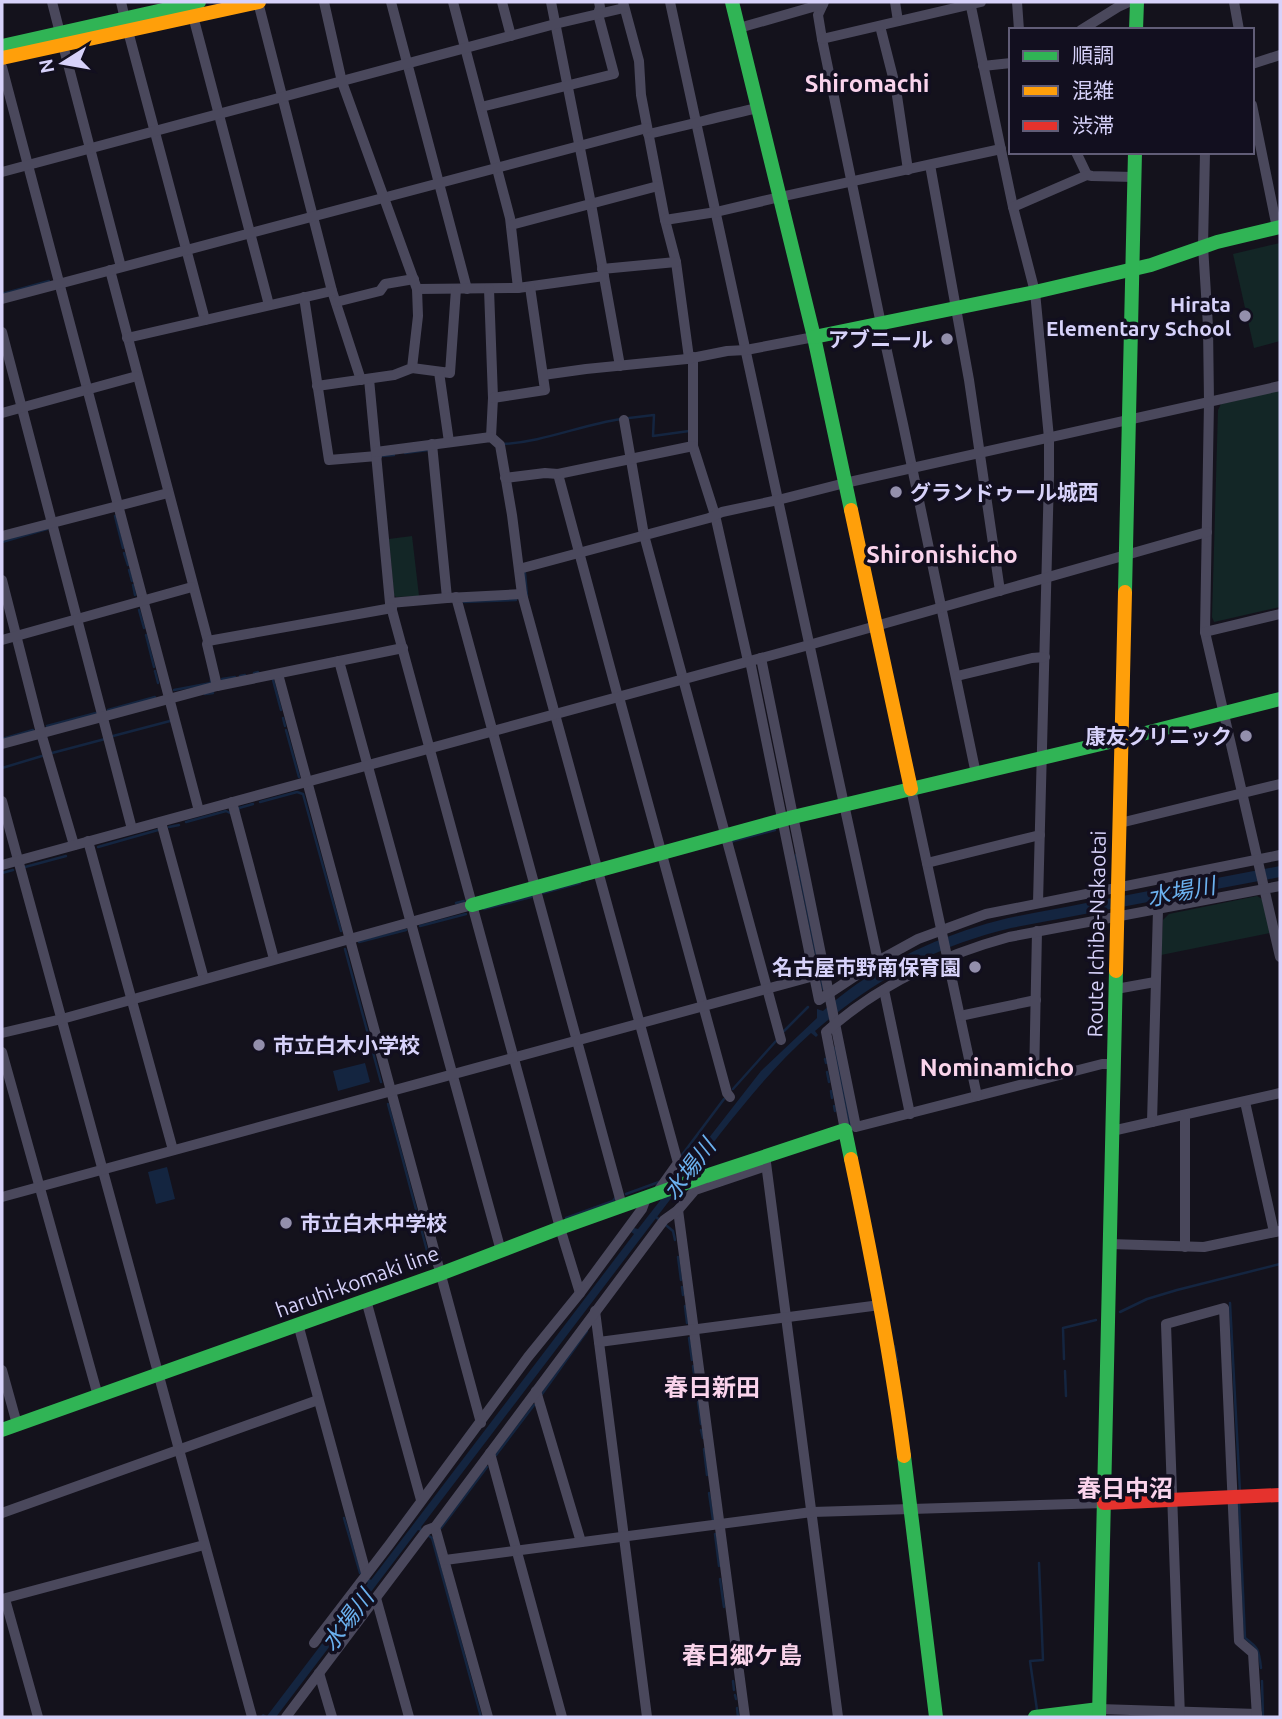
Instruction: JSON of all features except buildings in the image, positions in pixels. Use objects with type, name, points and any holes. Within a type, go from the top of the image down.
[{"type":"street","points":[[52,2],[121,267]]},
{"type":"street","points":[[121,2],[205,320]]},
{"type":"street","points":[[2,58],[62,39],[126,25],[192,6],[259,2],[332,290],[365,379],[376,454],[391,606],[580,1293]]},
{"type":"street","points":[[324,2],[342,82],[416,284],[418,316],[412,368]]},
{"type":"street","points":[[317,386],[394,375],[412,368],[450,373],[462,289],[439,184],[391,2]]},
{"type":"street","points":[[453,2],[511,225],[518,288]]},
{"type":"street","points":[[502,2],[511,36]]},
{"type":"street","points":[[551,2],[620,366]]},
{"type":"street","points":[[481,107],[614,74],[598,14],[598,2]]},
{"type":"street","points":[[670,2],[878,961]]},
{"type":"street","points":[[732,2],[814,337],[977,1096]]},
{"type":"street","points":[[895,2],[898,21]]},
{"type":"street","points":[[1017,2],[1019,28]]},
{"type":"street","points":[[1084,28],[1129,2]]},
{"type":"street","points":[[1136,28],[1137,2]]},
{"type":"street","points":[[1234,2],[1239,28]]},
{"type":"street","points":[[739,28],[823,3]]},
{"type":"street","points":[[823,3],[818,15],[822,38],[976,774]]},
{"type":"street","points":[[822,38],[974,3],[983,66],[1000,149],[1035,292],[1049,438],[1038,903]]},
{"type":"street","points":[[2,172],[598,14],[623,5],[639,61],[641,95],[665,220],[676,262],[691,358],[694,446],[753,660],[856,1128],[1102,1064],[1114,1064]]},
{"type":"street","points":[[192,6],[269,305]]},
{"type":"street","points":[[880,26],[896,89],[908,170]]},
{"type":"street","points":[[2,46],[62,39]]},
{"type":"street","points":[[1254,63],[1280,55]]},
{"type":"street","points":[[983,66],[1009,63]]},
{"type":"street","points":[[2,67],[199,811]]},
{"type":"street","points":[[2,299],[579,147],[758,108]]},
{"type":"street","points":[[543,376],[746,350],[957,309],[1166,261],[1203,246],[1278,227],[1254,114]]},
{"type":"street","points":[[665,220],[716,212],[1000,149]]},
{"type":"street","points":[[1077,154],[1087,175]]},
{"type":"street","name":"Route Ichiba-Nakaotai","points":[[1099,1713],[1135,154]]},
{"type":"street","points":[[1205,154],[1203,246],[1209,402],[1205,632],[1280,957]]},
{"type":"street","points":[[930,165],[957,309],[1000,591]]},
{"type":"street","points":[[1013,207],[1087,175],[1134,177]]},
{"type":"street","points":[[511,225],[658,186]]},
{"type":"street","points":[[336,302],[380,291],[385,284],[462,289],[518,288],[676,262]]},
{"type":"street","points":[[110,271],[208,641],[206,644],[217,687]]},
{"type":"street","points":[[493,398],[545,390],[530,287]]},
{"type":"street","points":[[489,289],[493,398],[491,437]]},
{"type":"street","points":[[127,338],[332,290]]},
{"type":"street","points":[[304,297],[329,460],[491,437],[500,445],[522,594],[678,1163],[528,1357],[314,1643]]},
{"type":"street","points":[[2,332],[132,830]]},
{"type":"street","points":[[439,372],[449,442]]},
{"type":"street","points":[[2,413],[137,376]]},
{"type":"street","points":[[519,569],[722,512],[1280,386]]},
{"type":"street","points":[[624,420],[644,536],[781,1040]]},
{"type":"street","points":[[432,444],[451,598],[492,731],[622,1206]]},
{"type":"street","points":[[505,478],[558,474],[694,446]]},
{"type":"street","points":[[558,474],[730,1097]]},
{"type":"street","points":[[2,536],[168,493]]},
{"type":"street","points":[[2,865],[809,645],[1207,532]]},
{"type":"street","points":[[2,580],[41,733],[74,845]]},
{"type":"street","points":[[2,640],[192,587]]},
{"type":"street","points":[[208,641],[391,606],[451,598],[522,594]]},
{"type":"street","points":[[1205,632],[1280,614]]},
{"type":"street","points":[[2,744],[169,698],[402,648]]},
{"type":"street","points":[[957,676],[1045,657]]},
{"type":"street","points":[[339,661],[501,1251]]},
{"type":"street","points":[[278,674],[481,1423]]},
{"type":"street","points":[[2,1033],[62,1019],[844,804],[1280,699]]},
{"type":"street","points":[[1120,823],[1280,784]]},
{"type":"street","points":[[2,801],[252,1717]]},
{"type":"street","points":[[232,802],[274,959]]},
{"type":"street","points":[[788,819],[819,1000],[829,997],[878,961],[918,939],[986,914],[1258,862],[1280,855]]},
{"type":"street","points":[[161,822],[204,979]]},
{"type":"street","points":[[927,863],[1040,835]]},
{"type":"street","points":[[88,841],[173,1150]]},
{"type":"street","points":[[936,1717],[895,1395],[869,1245],[826,1032],[834,1021],[913,973],[980,945],[1118,914],[1158,910],[1280,886]]},
{"type":"street","points":[[1152,1122],[1158,910]]},
{"type":"street","points":[[1034,1082],[1037,931]]},
{"type":"street","points":[[2,1197],[814,976]]},
{"type":"street","points":[[1116,989],[1155,982]]},
{"type":"street","points":[[884,990],[910,1114]]},
{"type":"street","points":[[960,1016],[1036,1000]]},
{"type":"street","points":[[2,1052],[98,1395]]},
{"type":"street","points":[[1112,1131],[1280,1093]]},
{"type":"street","points":[[1110,1244],[1204,1247],[1277,1231],[1245,1102]]},
{"type":"street","points":[[1185,1115],[1185,1247]]},
{"type":"street","name":"haruhi-komaki line","points":[[2,1430],[440,1274],[560,1228],[697,1180],[765,1161],[845,1130]]},
{"type":"street","points":[[286,1717],[427,1530],[435,1527],[662,1222],[678,1210],[695,1190],[765,1161],[838,1717]]},
{"type":"street","points":[[678,1210],[745,1717]]},
{"type":"street","points":[[366,1300],[421,1500]]},
{"type":"street","points":[[598,1342],[880,1305]]},
{"type":"street","points":[[1035,1717],[1099,1713],[1257,1715],[1253,1653],[1239,1641],[1224,1308],[1166,1324],[1180,1714]]},
{"type":"street","points":[[594,1311],[647,1717]]},
{"type":"street","points":[[298,1324],[366,1573]]},
{"type":"street","points":[[2,1370],[17,1424]]},
{"type":"street","points":[[536,1391],[581,1542]]},
{"type":"street","points":[[2,1513],[318,1400]]},
{"type":"street","points":[[490,1453],[562,1717]]},
{"type":"street","points":[[444,1560],[812,1512],[1280,1495]]},
{"type":"street","points":[[435,1527],[488,1717]]},
{"type":"street","points":[[38,1717],[3,1599],[204,1545]]},
{"type":"street","points":[[376,1598],[409,1717]]},
{"type":"street","points":[[320,1673],[332,1717]]},
{"type":"green space","points":[[1280,243],[1280,341],[1254,348],[1233,254]]},
{"type":"green space","points":[[1280,390],[1280,607],[1214,622],[1218,410],[1221,404]]},
{"type":"green space","points":[[412,536],[419,596],[396,597],[389,539]]},
{"type":"green space","points":[[1257,896],[1262,899],[1270,933],[1161,955],[1163,920],[1169,914]]},
{"type":"water","name":"水場川","points":[[1280,866],[1280,877],[1011,928],[957,945],[931,955],[883,981],[815,1031],[818,1035],[816,1037],[811,1033],[775,1069],[720,1134],[421,1527],[421,1531],[418,1530],[276,1717],[261,1716],[267,1716],[368,1583],[368,1578],[371,1580],[634,1234],[631,1232],[634,1228],[638,1229],[761,1071],[817,1018],[817,1009],[823,1011],[857,984],[895,961],[976,927],[1033,913]]},
{"type":"water","points":[[365,1063],[370,1082],[338,1091],[333,1071]]},
{"type":"water","points":[[167,1167],[175,1199],[156,1204],[148,1172]]},
{"type":"waterway","points":[[2,294],[49,281]]},
{"type":"waterway","points":[[629,418],[654,415],[653,436],[689,431]]},
{"type":"waterway","points":[[503,444],[533,440],[621,419]]},
{"type":"waterway","points":[[405,453],[428,450]]},
{"type":"waterway","points":[[383,456],[394,455]]},
{"type":"waterway","points":[[115,516],[123,548]]},
{"type":"waterway","points":[[2,542],[47,529]]},
{"type":"waterway","points":[[124,553],[128,565]]},
{"type":"waterway","points":[[129,570],[132,581]]},
{"type":"waterway","points":[[525,573],[527,596]]},
{"type":"waterway","points":[[133,585],[135,595]]},
{"type":"waterway","points":[[464,602],[516,600]]},
{"type":"waterway","points":[[139,610],[144,628]]},
{"type":"waterway","points":[[146,635],[154,667]]},
{"type":"waterway","points":[[155,671],[158,683]]},
{"type":"waterway","points":[[254,673],[258,672]]},
{"type":"waterway","points":[[240,676],[245,675]]},
{"type":"waterway","points":[[174,690],[211,683],[211,676]]},
{"type":"waterway","points":[[222,679],[235,677]]},
{"type":"waterway","points":[[273,680],[281,710]]},
{"type":"waterway","points":[[205,694],[213,693]]},
{"type":"waterway","points":[[108,710],[155,697]]},
{"type":"waterway","points":[[47,726],[96,713]]},
{"type":"waterway","points":[[283,718],[285,726]]},
{"type":"waterway","points":[[113,736],[170,721]]},
{"type":"waterway","points":[[2,739],[33,730]]},
{"type":"waterway","points":[[286,730],[299,777]]},
{"type":"waterway","points":[[52,753],[105,739]]},
{"type":"waterway","points":[[2,768],[42,756]]},
{"type":"waterway","points":[[260,802],[297,792],[303,794],[341,931]]},
{"type":"waterway","points":[[238,811],[239,808],[253,804]]},
{"type":"waterway","points":[[186,822],[226,811],[230,813]]},
{"type":"waterway","points":[[169,827],[179,825]]},
{"type":"waterway","points":[[98,847],[158,830]]},
{"type":"waterway","points":[[731,844],[733,841],[775,830]]},
{"type":"waterway","points":[[796,855],[823,989]]},
{"type":"waterway","points":[[25,867],[66,856]]},
{"type":"waterway","points":[[2,873],[13,870]]},
{"type":"waterway","points":[[543,893],[580,883]]},
{"type":"waterway","points":[[484,909],[531,897]]},
{"type":"waterway","points":[[456,903],[464,901]]},
{"type":"waterway","points":[[420,926],[466,914]]},
{"type":"waterway","points":[[359,942],[406,930]]},
{"type":"waterway","points":[[345,949],[381,1082]]},
{"type":"waterway","points":[[784,1031],[808,1007]]},
{"type":"waterway","points":[[733,1089],[776,1041]]},
{"type":"waterway","points":[[835,1048],[850,1126]]},
{"type":"waterway","points":[[825,1059],[826,1063]]},
{"type":"waterway","points":[[827,1072],[829,1082]]},
{"type":"waterway","points":[[831,1091],[832,1098]]},
{"type":"waterway","name":"水場川","points":[[682,1155],[724,1099]]},
{"type":"waterway","points":[[388,1104],[430,1262]]},
{"type":"waterway","points":[[834,1106],[835,1111]]},
{"type":"waterway","name":"水場川","points":[[626,1194],[659,1182]]},
{"type":"waterway","points":[[566,1218],[613,1201],[616,1197]]},
{"type":"waterway","points":[[656,1217],[673,1231],[675,1240]]},
{"type":"waterway","points":[[678,1257],[681,1280]]},
{"type":"waterway","points":[[1120,1312],[1147,1299],[1280,1264]]},
{"type":"waterway","points":[[682,1287],[683,1295]]},
{"type":"waterway","points":[[1230,1303],[1240,1492]]},
{"type":"waterway","points":[[685,1306],[687,1323]]},
{"type":"waterway","points":[[1064,1359],[1063,1328],[1096,1320]]},
{"type":"waterway","points":[[542,1394],[587,1331]]},
{"type":"waterway","points":[[689,1338],[692,1360]]},
{"type":"waterway","points":[[894,1346],[897,1360]]},
{"type":"waterway","points":[[693,1366],[697,1396]]},
{"type":"waterway","points":[[1065,1371],[1066,1396]]},
{"type":"waterway","points":[[698,1402],[701,1424]]},
{"type":"waterway","points":[[496,1455],[534,1405]]},
{"type":"waterway","points":[[701,1430],[703,1438]]},
{"type":"waterway","points":[[704,1449],[707,1475]]},
{"type":"waterway","points":[[441,1528],[487,1467]]},
{"type":"waterway","points":[[709,1493],[713,1520]]},
{"type":"waterway","points":[[1239,1503],[1245,1638],[1258,1650],[1261,1668]]},
{"type":"waterway","name":"水場川","points":[[344,1518],[360,1573]]},
{"type":"waterway","points":[[715,1534],[719,1566]]},
{"type":"waterway","points":[[429,1536],[432,1538],[481,1717]]},
{"type":"waterway","points":[[1037,1710],[1030,1661],[1043,1660],[1039,1563]]},
{"type":"waterway","points":[[720,1579],[724,1607]]},
{"type":"waterway","points":[[729,1650],[730,1654]]},
{"type":"waterway","points":[[733,1681],[734,1690]]},
{"type":"waterway","points":[[1262,1681],[1263,1717]]},
{"type":"waterway","points":[[735,1695],[736,1699]]},
{"type":"waterway","points":[[737,1708],[738,1717]]},
{"type":"traffic: fast","points":[[2,46],[199,2]]},
{"type":"traffic: fast","points":[[732,2],[814,337],[851,510]]},
{"type":"traffic: fast","points":[[1136,28],[1137,2]]},
{"type":"traffic: fast","points":[[1125,592],[1135,154]]},
{"type":"traffic: fast","points":[[814,337],[1035,292],[1151,265],[1217,242],[1280,227]]},
{"type":"traffic: fast","points":[[472,905],[793,817],[1280,699]]},
{"type":"traffic: fast","points":[[1099,1717],[1116,971]]},
{"type":"traffic: fast","points":[[2,1430],[706,1176],[845,1130],[851,1159]]},
{"type":"traffic: fast","points":[[904,1456],[936,1717]]},
{"type":"traffic: fast","points":[[1035,1717],[1099,1709]]},
{"type":"traffic: slow","points":[[2,58],[259,2]]},
{"type":"traffic: slow","points":[[851,510],[911,789]]},
{"type":"traffic: slow","points":[[1116,971],[1125,592]]},
{"type":"traffic: slow","points":[[851,1159],[880,1307],[904,1456]]},
{"type":"traffic: jam","points":[[1104,1503],[1280,1495]]},
{"type":"place","name":"Hirata Elementary School","points":[[1245,316]]},
{"type":"place","name":"アブニール","points":[[947,339]]},
{"type":"place","name":"グランドゥール城西","points":[[896,492]]},
{"type":"place","name":"康友クリニック","points":[[1246,736]]},
{"type":"place","name":"名古屋市野南保育園","points":[[975,967]]},
{"type":"place","name":"市立白木小学校","points":[[259,1045]]},
{"type":"place","name":"市立白木中学校","points":[[286,1223]]},
{"type":"district","name":"Shiromachi","points":[[867,83]]},
{"type":"district","name":"Shironishicho","points":[[942,554]]},
{"type":"district","name":"Nominamicho","points":[[997,1067]]},
{"type":"district","name":"春日新田","points":[[712,1387]]},
{"type":"district","name":"春日中沼","points":[[1125,1488]]},
{"type":"district","name":"春日郷ケ島","points":[[742,1655]]}]
